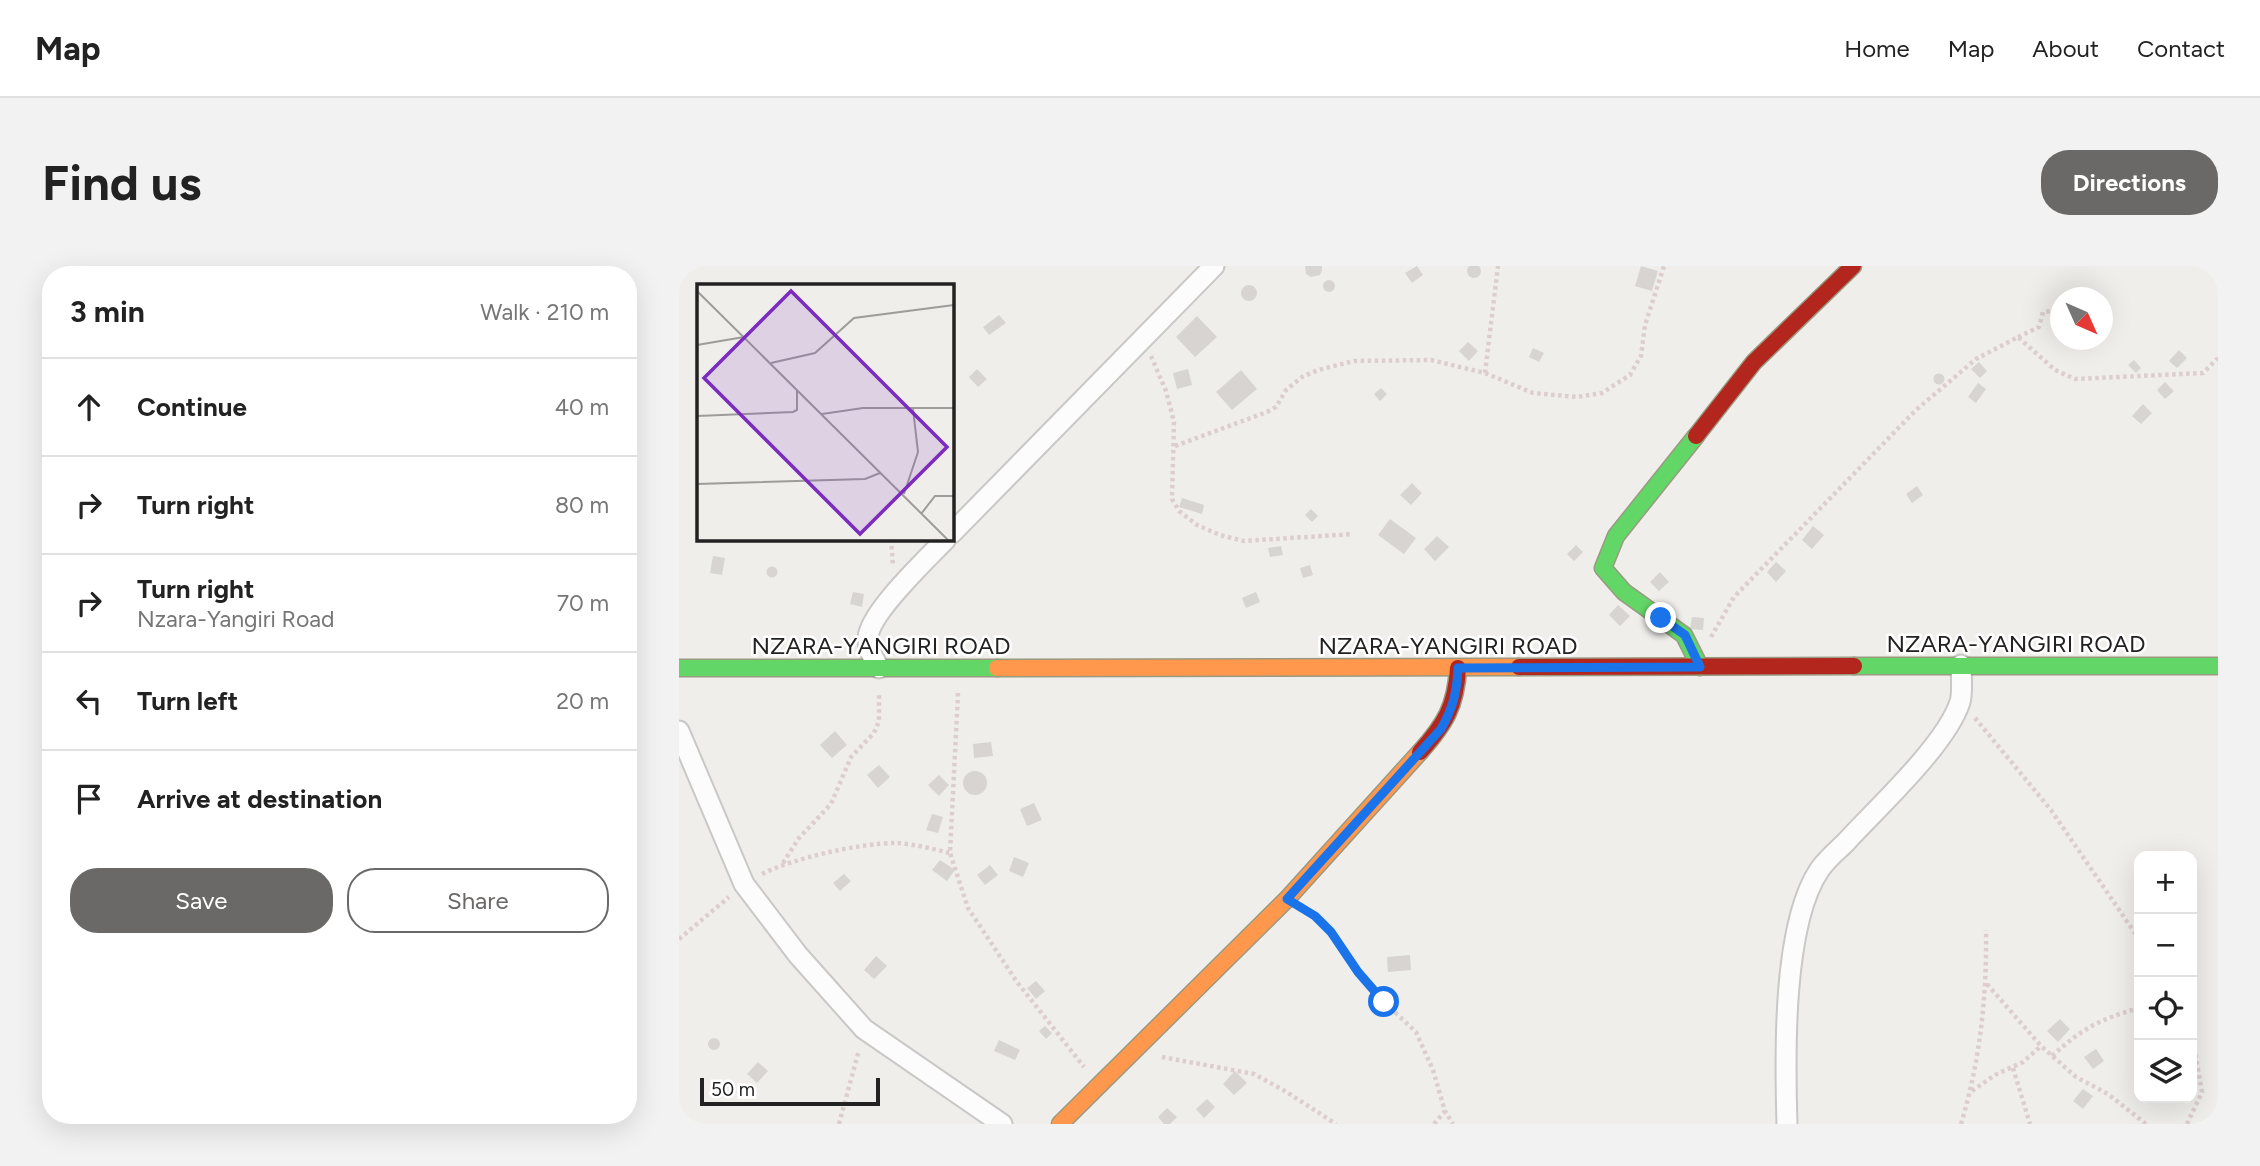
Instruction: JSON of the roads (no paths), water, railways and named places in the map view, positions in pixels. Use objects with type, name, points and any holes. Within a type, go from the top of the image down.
[{"type":"main road","points":[[1700,667],[1685,635],[1624,592],[1603,568],[1616,536],[1754,362],[1853,266]]},
{"type":"main road","name":"NZARA-YANGIRI ROAD","points":[[679,668],[2218,666]]},
{"type":"main road","points":[[1060,1124],[1287,899],[1441,729],[1452,710],[1457,693],[1458,668]]},
{"type":"street","points":[[954,531],[1214,266]]},
{"type":"street","points":[[879,668],[870,652],[868,636],[879,613],[944,541]]},
{"type":"street","points":[[1787,1124],[1786,1036],[1795,935],[1807,895],[1820,869],[1946,730],[1961,701],[1961,665]]},
{"type":"street","points":[[679,731],[744,884],[798,955],[865,1029],[1002,1124]]}]
